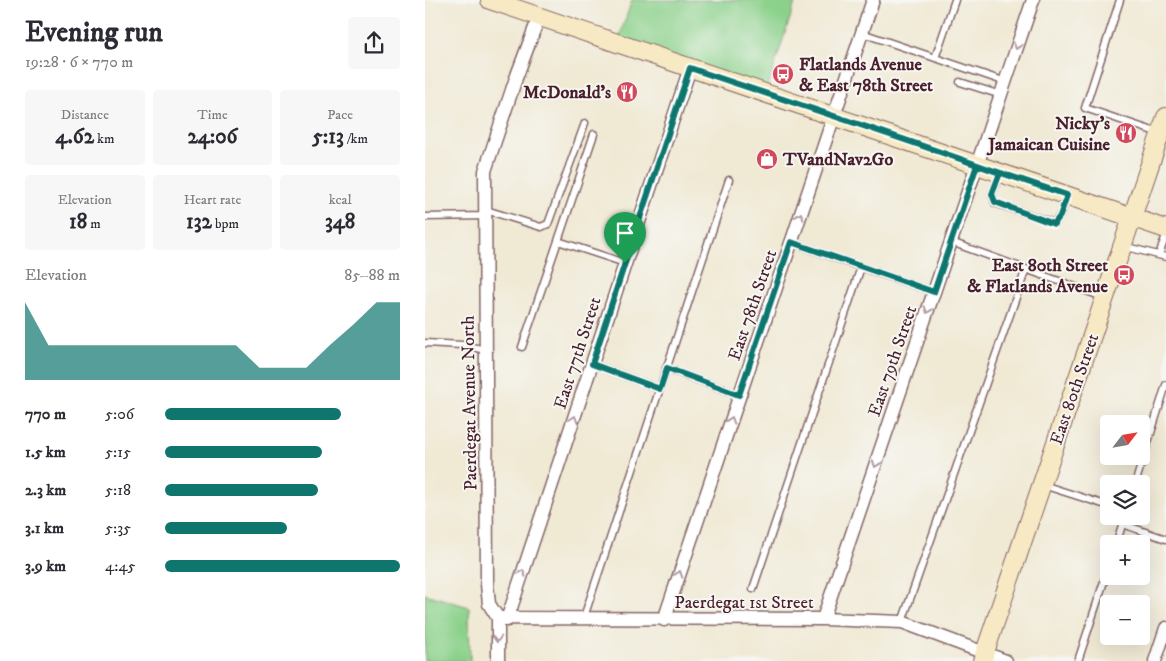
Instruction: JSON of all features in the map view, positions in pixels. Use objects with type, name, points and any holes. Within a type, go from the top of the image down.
[{"type":"main road","points":[[489,0],[1166,229]]},
{"type":"main road","name":"East 80th Street","points":[[983,657],[1122,246],[1162,136]]},
{"type":"street","name":"East 78th Street","points":[[664,620],[873,0]]},
{"type":"street","name":"East 79th Street","points":[[823,619],[1033,0]]},
{"type":"street","name":"Paerdegat Avenue North","points":[[498,661],[503,619],[489,604],[487,584],[485,171],[493,142],[539,16]]},
{"type":"street","name":"East 77th Street","points":[[503,619],[592,364],[690,68]]},
{"type":"street","name":"Paerdegat 1st Street","points":[[503,619],[823,619],[902,622],[983,657],[1006,661]]},
{"type":"street","points":[[1155,661],[1166,628]]},
{"type":"lane","points":[[935,58],[955,0]]},
{"type":"lane","points":[[1120,0],[1085,108],[1162,136]]},
{"type":"lane","points":[[862,33],[1006,82]]},
{"type":"lane","points":[[960,82],[1001,94]]},
{"type":"lane","points":[[425,217],[486,213],[541,228],[548,224],[585,124]]},
{"type":"lane","points":[[522,347],[594,134]]},
{"type":"lane","points":[[1000,173],[992,194],[995,202],[1054,224],[1060,216],[1067,195]]},
{"type":"lane","points":[[583,620],[729,180]]},
{"type":"lane","points":[[1122,246],[1163,256],[1166,235]]},
{"type":"lane","points":[[559,241],[625,263]]},
{"type":"lane","points":[[791,242],[934,292]]},
{"type":"lane","points":[[951,242],[1105,298]]},
{"type":"lane","points":[[753,589],[861,267]]},
{"type":"lane","points":[[902,622],[1026,269]]},
{"type":"lane","points":[[425,343],[462,345],[486,350]]},
{"type":"lane","points":[[592,364],[660,389]]},
{"type":"lane","points":[[667,368],[739,395]]},
{"type":"lane","points":[[1138,475],[1166,386]]},
{"type":"lane","points":[[1042,484],[1100,503]]},
{"type":"lane","points":[[1125,525],[1166,539]]},
{"type":"lane","points":[[1079,661],[1103,585]]},
{"type":"green space","points":[[632,0],[796,0],[765,94],[617,44]]},
{"type":"green space","points":[[425,594],[469,607],[470,661],[425,661]]},
{"type":"place","name":"Flatlands Avenue & East 78th Street","points":[[783,74]]},
{"type":"place","name":"McDonald's","points":[[627,92]]},
{"type":"place","name":"Nicky's Jamaican Cuisine","points":[[1126,133]]},
{"type":"place","name":"TVandNav2Go","points":[[767,159]]},
{"type":"place","name":"East 80th Street & Flatlands Avenue","points":[[1124,275]]},
{"type":"route","points":[[625,263],[592,364],[660,389],[667,368],[739,395],[791,242],[934,292],[977,165],[1067,195],[1058,221],[1054,224],[995,202],[992,194],[1000,173],[991,170],[977,165],[963,160],[884,134],[833,116],[765,94],[690,68],[625,263]]}]
